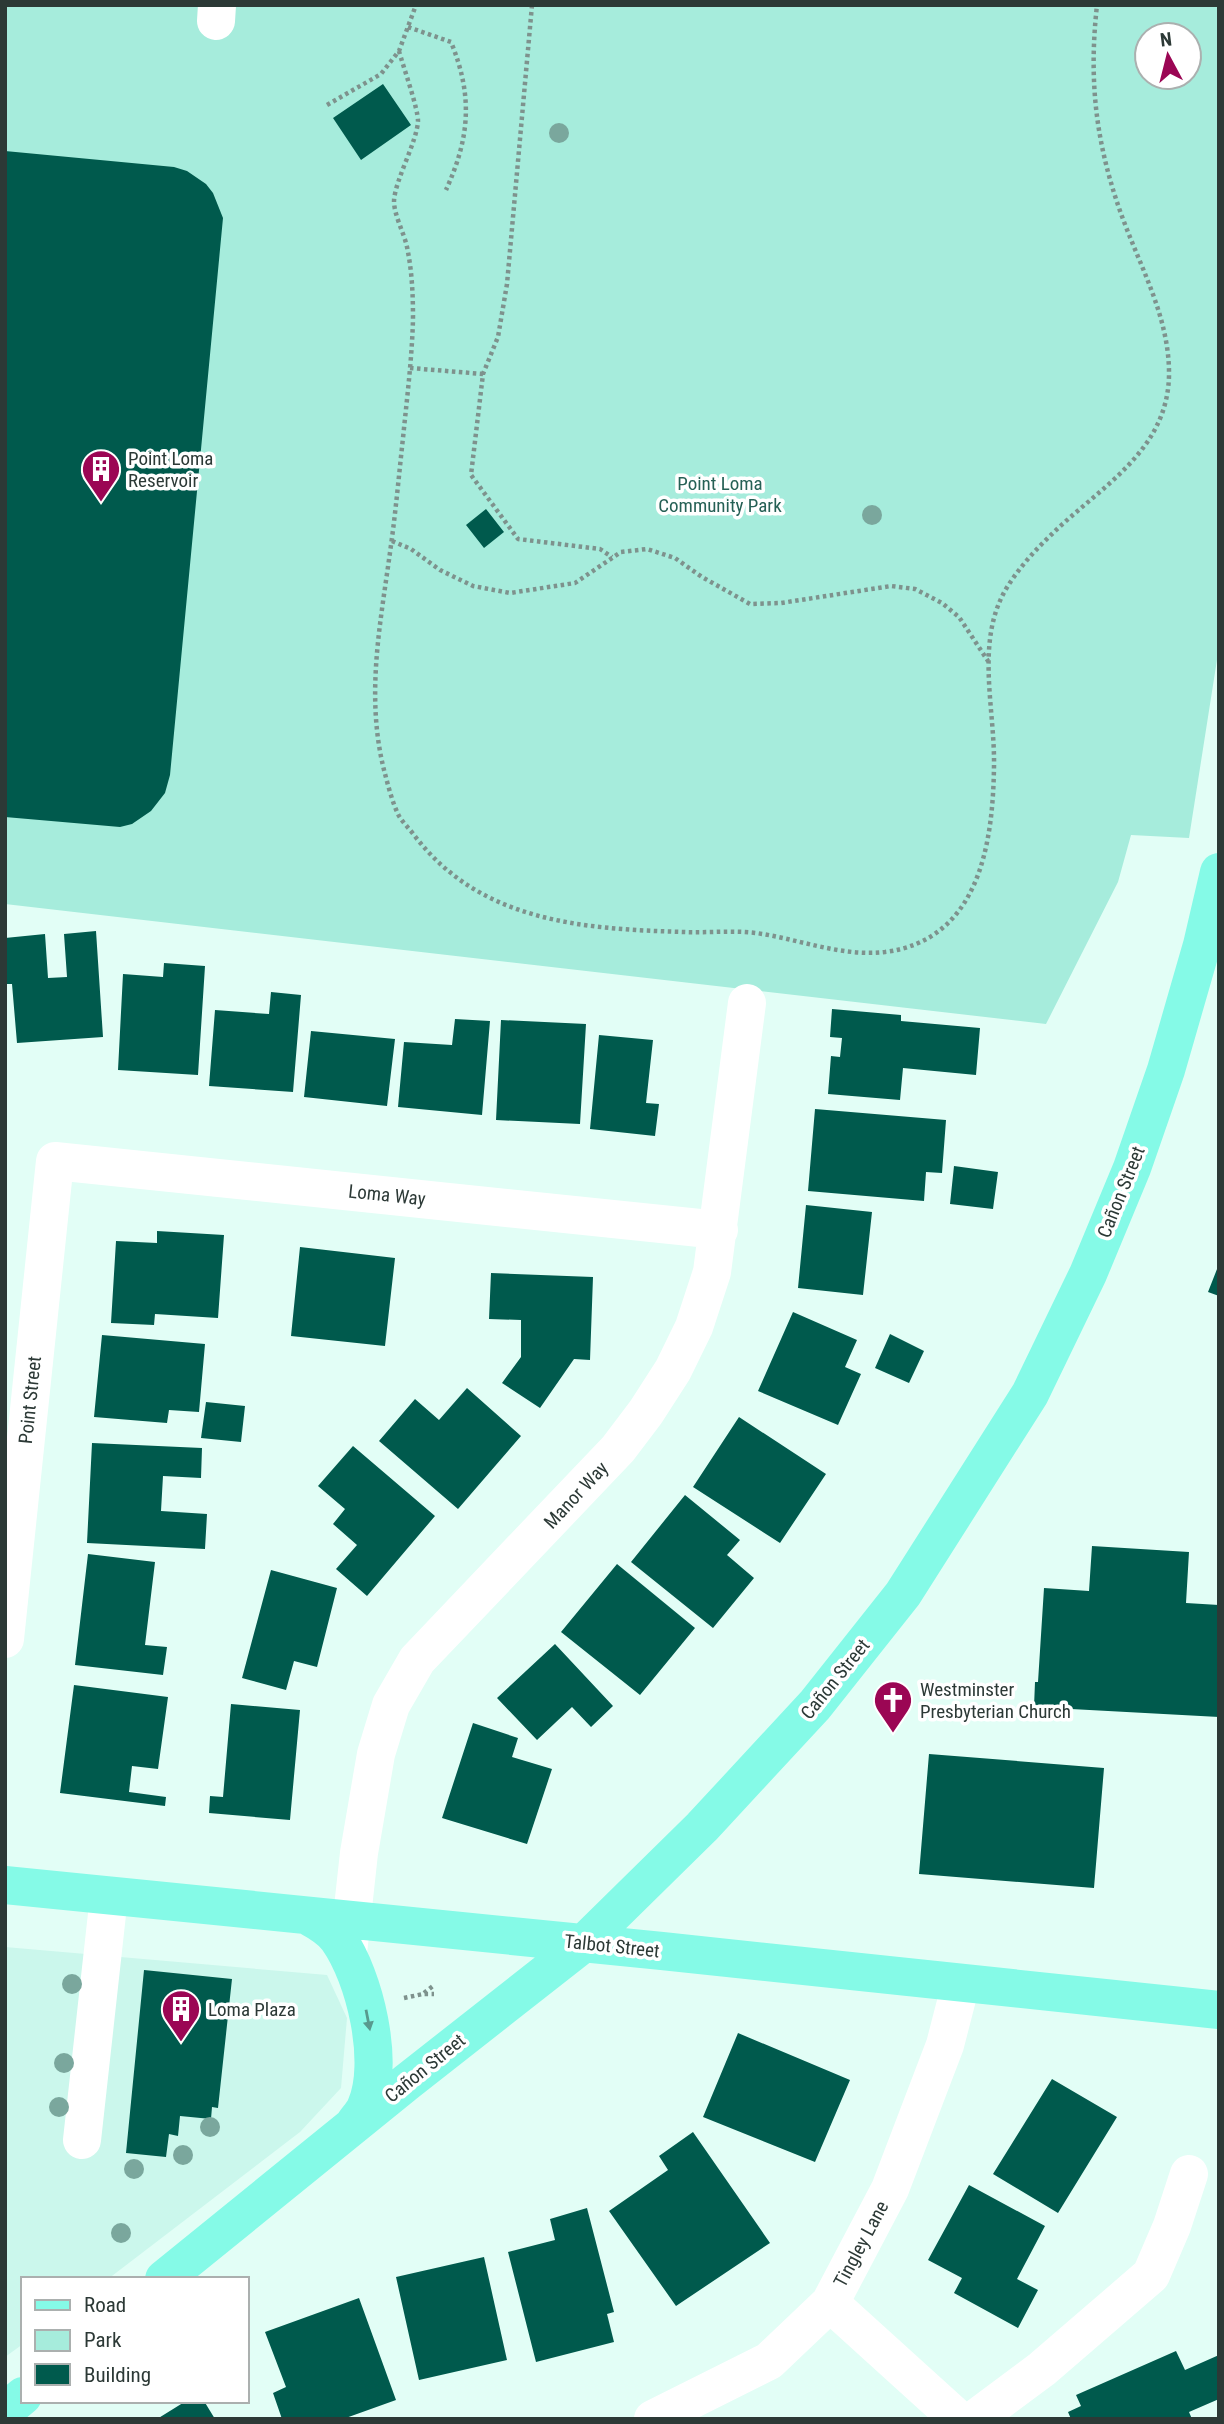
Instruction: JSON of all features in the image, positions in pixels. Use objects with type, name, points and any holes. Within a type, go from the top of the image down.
[{"type":"main road","name":"Cañon Street","points":[[166,2277],[584,1943],[702,1827],[815,1705],[903,1594],[1030,1394],[1088,1274],[1132,1168],[1166,1070],[1202,945],[1219,872]]},
{"type":"main road","points":[[5,1885],[308,1916],[324,1925],[337,1938],[349,1938],[368,2020],[374,2072],[366,2108],[351,2128]]},
{"type":"main road","name":"Talbot Street","points":[[349,1938],[584,1943],[1219,2010]]},
{"type":"main road","points":[[5,2411],[21,2398]]},
{"type":"street","name":"Manor Way","points":[[349,1938],[359,1853],[376,1754],[391,1705],[404,1681],[417,1660],[618,1449],[673,1370],[694,1327],[712,1272],[719,1230],[747,1003]]},
{"type":"street","name":"Loma Way","points":[[55,1161],[719,1230]]},
{"type":"street","name":"Point Street","points":[[5,1639],[55,1161]]},
{"type":"street","points":[[82,2140],[110,1896]]},
{"type":"street","name":"Tingley Lane","points":[[653,2419],[769,2361],[830,2303],[890,2189],[945,2045],[961,1983]]},
{"type":"street","points":[[975,2419],[1042,2370],[1151,2275],[1172,2226],[1189,2174]]},
{"type":"street","points":[[830,2303],[958,2419]]},
{"type":"path","points":[[327,105],[381,74],[399,51],[416,5]]},
{"type":"path","points":[[532,5],[507,284],[498,337],[483,374],[471,475],[518,539],[600,549],[612,557]]},
{"type":"path","points":[[399,51],[418,121],[394,202],[412,279],[410,368],[374,681],[380,752],[399,816],[425,850],[456,879],[492,901],[593,926],[650,931],[752,932],[842,951],[876,953],[912,946],[936,934],[953,920],[970,897],[987,838],[992,802],[995,761],[989,662],[993,622],[1007,587],[1053,532],[1138,458],[1161,416],[1167,396],[1169,376],[1165,333],[1150,283],[1119,208],[1099,137],[1093,79],[1097,5]]},
{"type":"path","points":[[408,27],[451,42],[461,66],[466,120],[463,149],[446,190]]},
{"type":"path","points":[[410,368],[483,374]]},
{"type":"path","points":[[392,541],[411,549],[440,570],[473,586],[510,593],[575,583],[621,552],[639,549],[675,558],[750,604],[781,603],[879,587],[915,589],[942,603],[959,617],[989,662]]},
{"type":"path","points":[[433,1986],[423,1993],[434,1994]]},
{"type":"shaded area","points":[[5,1947],[327,1975],[347,2018],[341,2088],[300,2132],[111,2277],[21,2277],[21,2345],[5,2357]]},
{"type":"green space","name":"Point Loma Community Park","points":[[5,5],[1219,5],[1219,647],[1189,838],[1131,835],[1118,882],[1046,1024],[5,904]]},
{"type":"building","points":[[383,84],[411,125],[361,160],[333,118]]},
{"type":"building","name":"Point Loma Reservoir","points":[[5,151],[174,167],[187,171],[206,184],[213,193],[223,218],[170,775],[165,793],[151,811],[132,824],[120,827],[5,817]]},
{"type":"building","points":[[486,509],[504,532],[484,548],[466,525]]},
{"type":"building","points":[[96,931],[103,1037],[17,1043],[12,984],[5,984],[5,938],[45,934],[48,978],[67,977],[64,934]]},
{"type":"building","points":[[164,963],[205,966],[198,1075],[118,1070],[123,974],[163,977]]},
{"type":"building","points":[[271,992],[301,995],[293,1092],[209,1086],[215,1010],[269,1014]]},
{"type":"building","points":[[832,1009],[901,1015],[901,1021],[980,1028],[976,1075],[903,1068],[900,1100],[828,1094],[831,1056],[840,1057],[842,1038],[830,1037]]},
{"type":"building","points":[[455,1019],[490,1021],[482,1115],[398,1107],[404,1042],[452,1045]]},
{"type":"building","points":[[501,1020],[586,1024],[580,1124],[496,1120]]},
{"type":"building","points":[[311,1031],[395,1039],[387,1106],[304,1097]]},
{"type":"building","points":[[599,1035],[653,1040],[646,1103],[659,1104],[655,1136],[590,1129]]},
{"type":"building","points":[[815,1109],[946,1120],[942,1173],[926,1172],[924,1201],[808,1191]]},
{"type":"building","points":[[954,1166],[998,1172],[993,1209],[950,1204]]},
{"type":"building","points":[[806,1205],[872,1212],[863,1295],[798,1288]]},
{"type":"building","points":[[157,1231],[224,1235],[218,1318],[155,1314],[154,1325],[111,1323],[116,1241],[157,1243]]},
{"type":"building","points":[[300,1247],[395,1258],[385,1346],[291,1336]]},
{"type":"building","points":[[1219,1264],[1219,1296],[1208,1292]]},
{"type":"building","points":[[491,1273],[593,1277],[590,1360],[574,1359],[540,1408],[502,1383],[521,1357],[521,1320],[489,1319]]},
{"type":"building","points":[[793,1312],[857,1340],[845,1367],[861,1374],[838,1425],[758,1391]]},
{"type":"building","points":[[890,1334],[924,1351],[909,1383],[875,1368]]},
{"type":"building","points":[[102,1335],[205,1344],[199,1412],[169,1410],[167,1423],[94,1417]]},
{"type":"building","points":[[467,1388],[521,1436],[458,1509],[379,1441],[415,1399],[439,1420]]},
{"type":"building","points":[[206,1402],[245,1406],[241,1442],[201,1438]]},
{"type":"building","points":[[739,1417],[826,1474],[780,1543],[693,1487]]},
{"type":"building","points":[[92,1443],[202,1448],[201,1478],[163,1476],[161,1511],[207,1514],[205,1549],[87,1543]]},
{"type":"building","points":[[353,1446],[435,1516],[367,1596],[336,1569],[357,1545],[333,1524],[345,1509],[318,1486]]},
{"type":"building","points":[[685,1495],[740,1540],[727,1555],[754,1578],[713,1628],[631,1562]]},
{"type":"building","points":[[1092,1546],[1189,1552],[1186,1603],[1219,1605],[1219,1717],[1034,1707],[1044,1588],[1089,1591]]},
{"type":"building","points":[[88,1554],[155,1562],[145,1645],[167,1647],[163,1675],[75,1665]]},
{"type":"building","points":[[617,1564],[695,1628],[640,1695],[561,1632]]},
{"type":"building","points":[[271,1570],[337,1588],[317,1667],[294,1661],[286,1690],[242,1678]]},
{"type":"building","points":[[555,1644],[613,1706],[591,1727],[572,1707],[537,1740],[497,1698]]},
{"type":"building","points":[[74,1685],[168,1697],[158,1769],[132,1766],[129,1792],[166,1797],[165,1806],[60,1793]]},
{"type":"building","points":[[231,1704],[300,1710],[290,1820],[209,1813],[210,1796],[223,1797]]},
{"type":"building","points":[[473,1723],[518,1738],[512,1757],[552,1769],[527,1844],[442,1818]]},
{"type":"building","points":[[929,1754],[1104,1768],[1094,1888],[919,1874]]},
{"type":"building","name":"Loma Plaza","points":[[144,1970],[232,1979],[218,2108],[212,2107],[211,2119],[180,2116],[178,2136],[169,2134],[166,2157],[126,2153]]},
{"type":"building","points":[[738,2033],[850,2080],[815,2162],[703,2117]]},
{"type":"building","points":[[1052,2079],[1117,2117],[1058,2213],[993,2174]]},
{"type":"building","points":[[693,2132],[770,2243],[676,2306],[609,2211],[668,2170],[659,2156]]},
{"type":"building","points":[[969,2185],[1045,2226],[1017,2279],[1038,2290],[1018,2328],[954,2293],[962,2278],[928,2260]]},
{"type":"building","points":[[587,2208],[614,2312],[607,2314],[614,2342],[536,2362],[508,2252],[555,2240],[550,2219]]},
{"type":"building","points":[[484,2257],[507,2360],[419,2380],[396,2277]]},
{"type":"building","points":[[359,2298],[396,2400],[343,2419],[282,2419],[273,2393],[286,2387],[265,2332]]},
{"type":"building","points":[[1176,2351],[1185,2370],[1219,2355],[1219,2399],[1189,2412],[1192,2419],[1071,2419],[1068,2412],[1081,2406],[1076,2395]]},
{"type":"building","points":[[183,2403],[205,2403],[215,2419],[157,2419]]},
{"type":"place","name":"Point Loma Reservoir","points":[[101,503]]},
{"type":"place","name":"Westminster Presbyterian Church","points":[[893,1734]]},
{"type":"place","name":"Loma Plaza","points":[[181,2043]]}]
